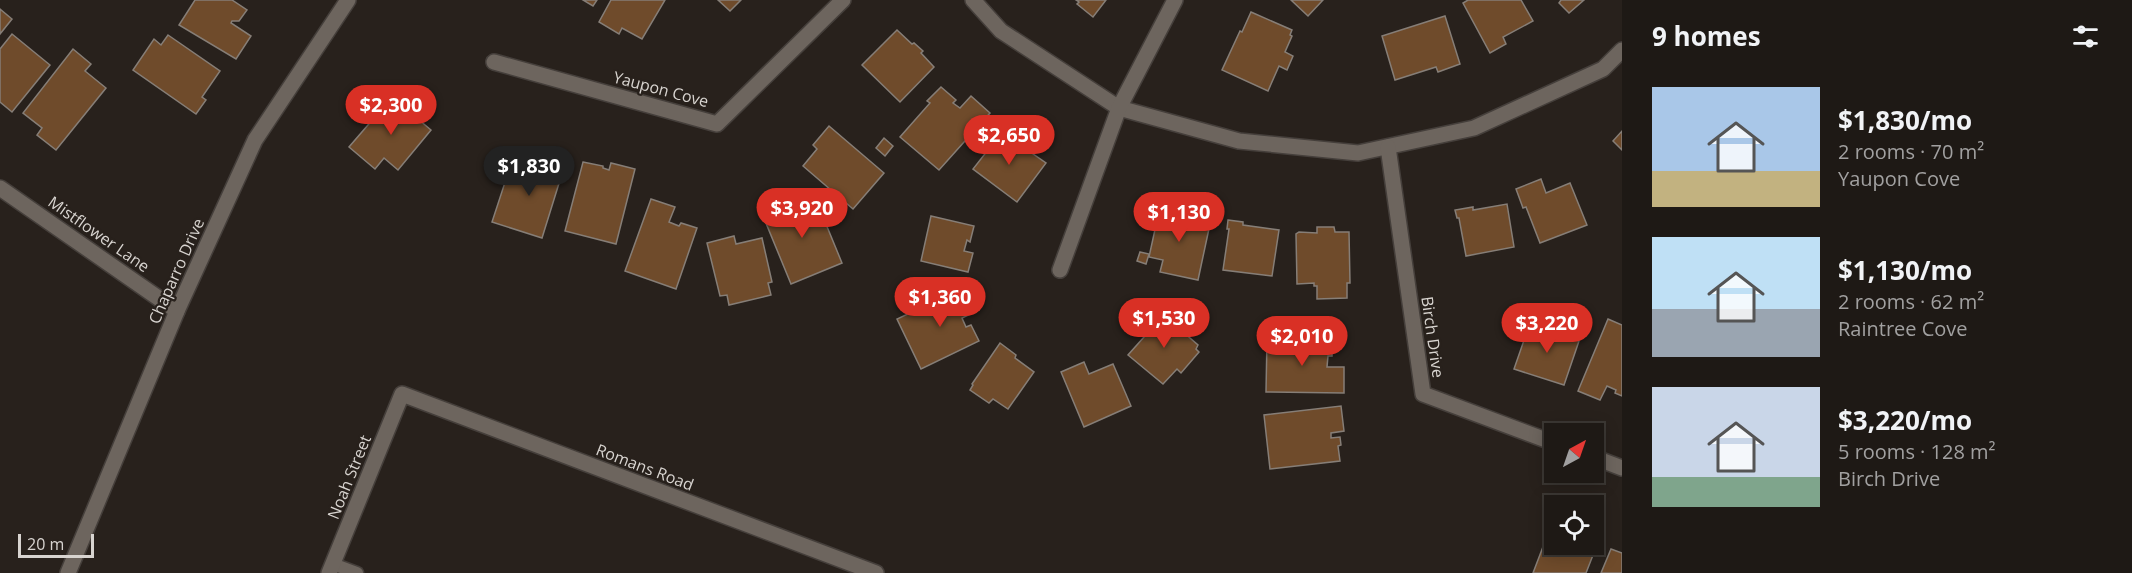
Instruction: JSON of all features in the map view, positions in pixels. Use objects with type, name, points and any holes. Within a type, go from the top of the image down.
[{"type":"street","name":"Chaparro Drive","points":[[68,573],[177,311],[255,140],[348,0]]},
{"type":"street","name":"Yaupon Cove","points":[[494,62],[717,124],[843,0]]},
{"type":"street","points":[[973,0],[1001,31],[1119,108],[1239,141],[1358,153],[1474,128],[1604,69],[1622,50]]},
{"type":"street","points":[[1060,270],[1119,108],[1175,0]]},
{"type":"street","name":"Birch Drive","points":[[1388,147],[1423,394],[1544,439]]},
{"type":"street","name":"Mistflower Lane","points":[[0,188],[177,311]]},
{"type":"street","name":"Noah Street","points":[[331,568],[402,394]]},
{"type":"street","name":"Romans Road","points":[[402,394],[876,573]]},
{"type":"street","points":[[1604,461],[1622,468]]},
{"type":"lane","points":[[331,568],[357,573]]},
{"type":"building","points":[[195,0],[232,0],[247,10],[239,21],[231,23],[251,36],[236,59],[179,25]]},
{"type":"building","points":[[583,0],[597,0],[593,6]]},
{"type":"building","points":[[611,0],[665,0],[642,39],[622,28],[619,34],[599,22]]},
{"type":"building","points":[[718,0],[741,0],[730,11]]},
{"type":"building","points":[[1076,0],[1106,0],[1093,17],[1077,4],[1079,2]]},
{"type":"building","points":[[1291,0],[1323,0],[1308,16]]},
{"type":"building","points":[[1468,0],[1521,0],[1533,21],[1503,37],[1506,44],[1490,53],[1463,3]]},
{"type":"building","points":[[1561,0],[1584,0],[1569,13],[1559,3]]},
{"type":"building","points":[[0,9],[12,19],[0,34]]},
{"type":"building","points":[[1251,12],[1292,30],[1290,35],[1292,36],[1285,52],[1293,56],[1287,70],[1279,66],[1268,91],[1222,70]]},
{"type":"building","points":[[1445,16],[1460,64],[1438,72],[1436,67],[1395,80],[1382,36]]},
{"type":"building","points":[[897,30],[923,51],[921,53],[934,67],[900,102],[862,65]]},
{"type":"building","points":[[12,34],[50,65],[12,112],[0,102],[0,49]]},
{"type":"building","points":[[168,35],[220,71],[202,97],[206,100],[196,114],[133,70],[154,39],[161,45]]},
{"type":"building","points":[[73,49],[91,64],[85,71],[106,88],[56,150],[37,135],[42,128],[23,113]]},
{"type":"building","points":[[941,87],[956,100],[953,103],[960,108],[971,96],[990,113],[939,170],[900,137],[930,103],[927,101]]},
{"type":"building","points":[[393,96],[420,117],[418,119],[431,130],[398,170],[384,158],[375,169],[349,147]]},
{"type":"building","points":[[829,126],[884,173],[853,209],[803,166],[817,149],[813,145]]},
{"type":"building","points":[[1000,128],[1046,163],[1017,202],[973,169],[999,136],[996,134]]},
{"type":"building","points":[[1622,131],[1622,150],[1613,141]]},
{"type":"building","points":[[884,138],[893,146],[885,156],[876,148]]},
{"type":"building","points":[[542,157],[565,164],[542,238],[492,222],[512,161],[527,165],[526,169],[537,173]]},
{"type":"building","points":[[583,162],[603,166],[609,170],[611,163],[635,169],[616,244],[565,231]]},
{"type":"building","points":[[1541,179],[1546,193],[1570,183],[1587,225],[1540,243],[1526,207],[1523,208],[1516,189]]},
{"type":"building","points":[[814,195],[842,263],[791,284],[761,211],[787,201],[791,211],[796,209],[794,203]]},
{"type":"building","points":[[651,199],[675,207],[669,222],[679,226],[681,223],[697,228],[676,289],[625,271]]},
{"type":"building","points":[[1161,202],[1179,206],[1177,216],[1210,224],[1198,280],[1160,272],[1163,260],[1149,257]]},
{"type":"building","points":[[1507,204],[1514,247],[1466,256],[1459,218],[1455,210],[1473,207],[1473,210]]},
{"type":"building","points":[[931,216],[974,226],[970,242],[967,240],[964,251],[973,253],[968,272],[921,261]]},
{"type":"building","points":[[1228,220],[1243,222],[1243,225],[1279,230],[1272,276],[1223,270],[1229,229],[1227,229]]},
{"type":"building","points":[[1317,227],[1334,227],[1335,232],[1349,232],[1350,283],[1347,283],[1347,298],[1317,299],[1317,286],[1314,286],[1314,283],[1297,284],[1296,234],[1299,232],[1317,233]]},
{"type":"building","points":[[734,236],[736,244],[762,238],[772,282],[768,283],[771,295],[729,305],[727,295],[720,296],[707,243]]},
{"type":"building","points":[[1140,252],[1149,254],[1146,264],[1137,261]]},
{"type":"building","points":[[967,286],[979,310],[962,318],[966,327],[971,325],[979,341],[921,369],[897,319]]},
{"type":"building","points":[[1160,312],[1198,345],[1196,349],[1199,352],[1181,373],[1177,369],[1163,384],[1128,355],[1144,337],[1137,331],[1144,322],[1149,325]]},
{"type":"building","points":[[1608,319],[1622,325],[1622,396],[1607,386],[1600,400],[1578,391]]},
{"type":"building","points":[[1530,323],[1579,341],[1564,385],[1514,369]]},
{"type":"building","points":[[1267,339],[1332,340],[1332,356],[1328,356],[1327,367],[1344,367],[1344,393],[1266,392]]},
{"type":"building","points":[[1000,343],[1034,372],[1008,409],[993,399],[989,403],[970,390]]},
{"type":"building","points":[[1084,362],[1089,374],[1113,364],[1131,406],[1084,427],[1061,372]]},
{"type":"building","points":[[1341,406],[1344,431],[1331,433],[1331,438],[1340,437],[1341,445],[1338,446],[1340,461],[1270,469],[1264,415]]},
{"type":"building","points":[[1544,544],[1544,555],[1593,555],[1586,573],[1533,573]]},
{"type":"building","points":[[1611,549],[1622,553],[1622,573],[1601,573]]}]
